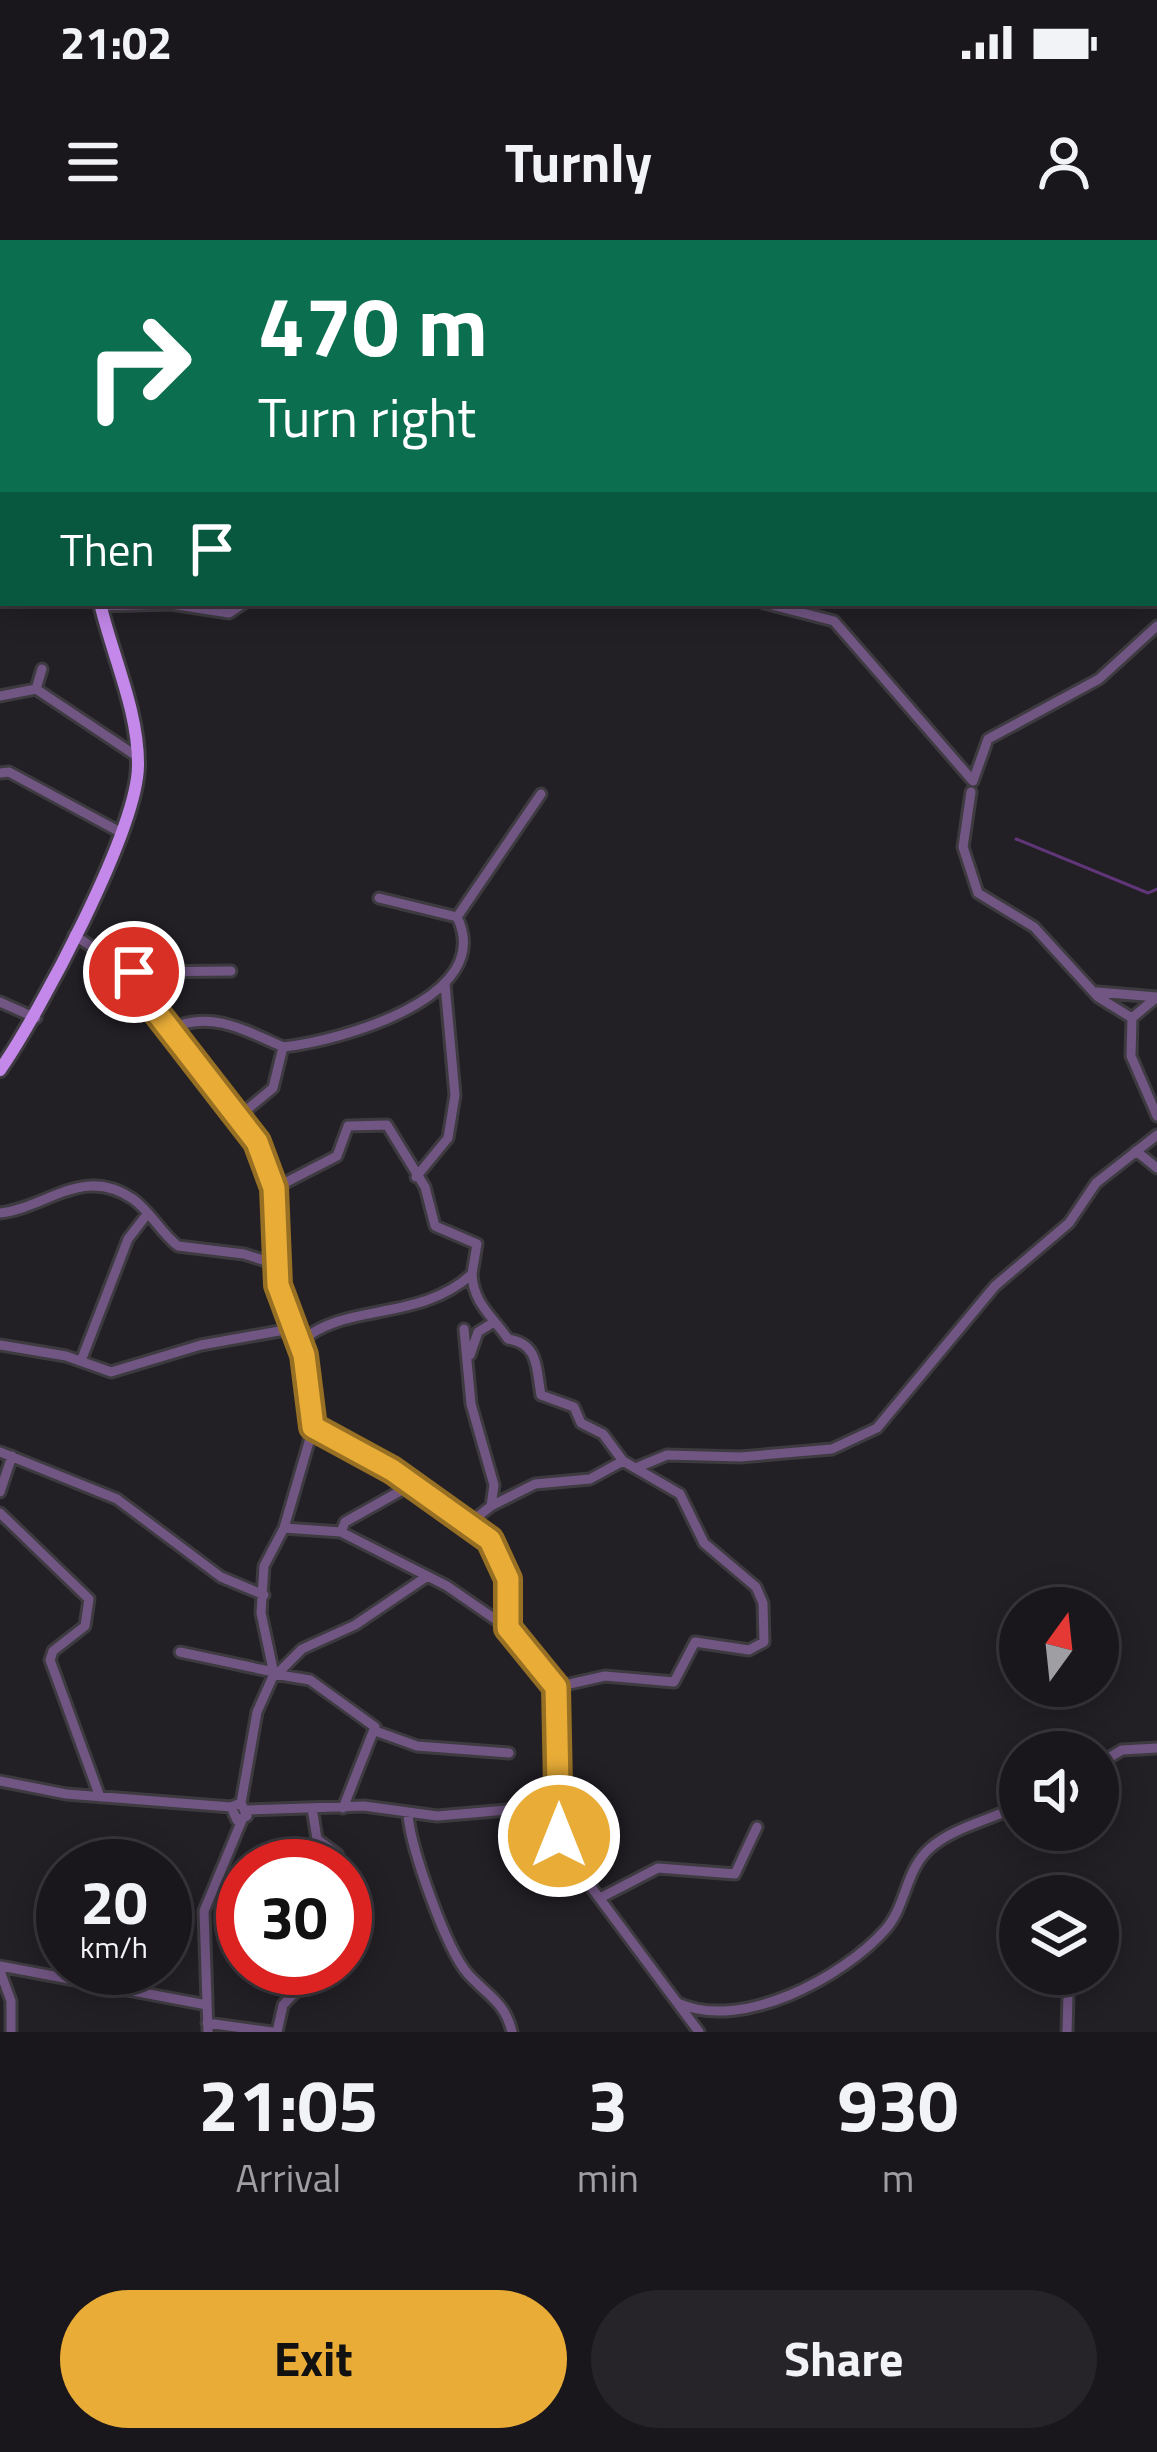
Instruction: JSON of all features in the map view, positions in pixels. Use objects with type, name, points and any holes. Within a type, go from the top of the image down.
[{"type":"main road","points":[[0,1070],[36,1018],[120,832],[137,781],[138,757],[101,606]]},
{"type":"street","points":[[184,606],[229,613],[240,606]]},
{"type":"street","points":[[776,606],[834,621],[973,781],[988,739],[1099,679],[1157,626]]},
{"type":"street","points":[[36,689],[42,669]]},
{"type":"street","points":[[0,696],[36,689],[138,757]]},
{"type":"street","points":[[0,773],[120,832]]},
{"type":"street","points":[[971,792],[963,847],[978,893],[1034,927],[1094,992],[1132,1018]]},
{"type":"street","points":[[457,917],[541,794]]},
{"type":"street","points":[[379,898],[457,917]]},
{"type":"street","points":[[416,1178],[448,1138],[455,1095],[445,984],[465,943],[457,917]]},
{"type":"street","points":[[74,935],[133,982],[257,1142],[274,1188],[282,1303],[300,1342],[313,1427],[284,1528],[264,1566],[274,1673]]},
{"type":"street","points":[[133,982],[134,972],[231,971]]},
{"type":"street","points":[[170,1029],[213,1021],[251,1030],[284,1047],[318,1042],[394,1015],[445,984]]},
{"type":"street","points":[[1094,992],[1157,998],[1132,1018],[1131,1056],[1157,1116]]},
{"type":"street","points":[[0,1002],[36,1018]]},
{"type":"street","points":[[238,1117],[242,1108],[273,1088],[284,1047]]},
{"type":"street","points":[[274,1188],[337,1156],[348,1126],[359,1123],[394,1129],[416,1178],[425,1187],[435,1226],[477,1244],[472,1288],[508,1339],[521,1341],[533,1354],[541,1395],[574,1407],[581,1423],[603,1433],[623,1461],[680,1494],[704,1544],[755,1587],[763,1603],[764,1642],[749,1650],[695,1642],[674,1682],[605,1676],[556,1687]]},
{"type":"street","points":[[638,1467],[667,1456],[740,1457],[832,1449],[877,1428],[995,1286],[1069,1223],[1096,1183],[1157,1135]]},
{"type":"street","points":[[1136,1151],[1157,1168]]},
{"type":"street","points":[[0,1213],[85,1184],[120,1192],[148,1213],[178,1246],[244,1254],[278,1265]]},
{"type":"street","points":[[81,1361],[128,1239],[148,1213]]},
{"type":"street","points":[[300,1342],[313,1331],[358,1315],[417,1306],[472,1274]]},
{"type":"street","points":[[468,1358],[478,1332],[494,1322]]},
{"type":"street","points":[[0,1346],[122,1371],[201,1345],[296,1328]]},
{"type":"street","points":[[464,1329],[471,1404],[494,1485],[491,1506]]},
{"type":"street","points":[[313,1427],[471,1522],[490,1540],[508,1579],[508,1628]]},
{"type":"street","points":[[0,1492],[6,1454],[117,1499],[221,1577],[264,1595]]},
{"type":"street","points":[[471,1522],[535,1484],[590,1479],[623,1461]]},
{"type":"street","points":[[341,1532],[345,1522],[411,1485]]},
{"type":"street","points":[[0,1513],[89,1600],[85,1626],[53,1651],[50,1660],[100,1797]]},
{"type":"street","points":[[284,1528],[341,1532],[426,1576],[508,1628],[556,1687],[559,1836],[571,1860],[699,2032]]},
{"type":"street","points":[[292,1995],[283,2005],[274,2032],[207,2027],[204,1911],[241,1810],[257,1712],[274,1673],[302,1649],[355,1625],[426,1576]]},
{"type":"street","points":[[180,1652],[319,1685],[375,1727],[380,1736],[418,1746],[509,1753]]},
{"type":"street","points":[[343,1808],[377,1733],[375,1727]]},
{"type":"street","points":[[1119,1752],[1157,1748]]},
{"type":"street","points":[[0,1781],[100,1797],[241,1810],[364,1806],[408,1815],[507,1810],[560,1822]]},
{"type":"street","points":[[312,1808],[319,1839]]},
{"type":"street","points":[[408,1815],[429,1894],[465,1972],[506,2007],[512,2032]]},
{"type":"street","points":[[678,2003],[754,2005],[828,1978],[885,1930],[913,1869],[929,1849],[999,1815]]},
{"type":"street","points":[[600,1898],[658,1868],[735,1874],[757,1827]]},
{"type":"street","points":[[11,2032],[11,2001],[0,1968],[207,2005]]},
{"type":"street","points":[[1067,2032],[1068,1995]]},
{"type":"waterway","points":[[1016,839],[1148,893],[1157,889]]},
{"type":"route","points":[[134,972],[129,976],[133,982],[257,1142],[262,1166],[274,1188],[278,1285],[304,1355],[313,1427],[392,1470],[480,1528],[490,1540],[508,1579],[508,1628],[556,1687],[559,1836]]}]
